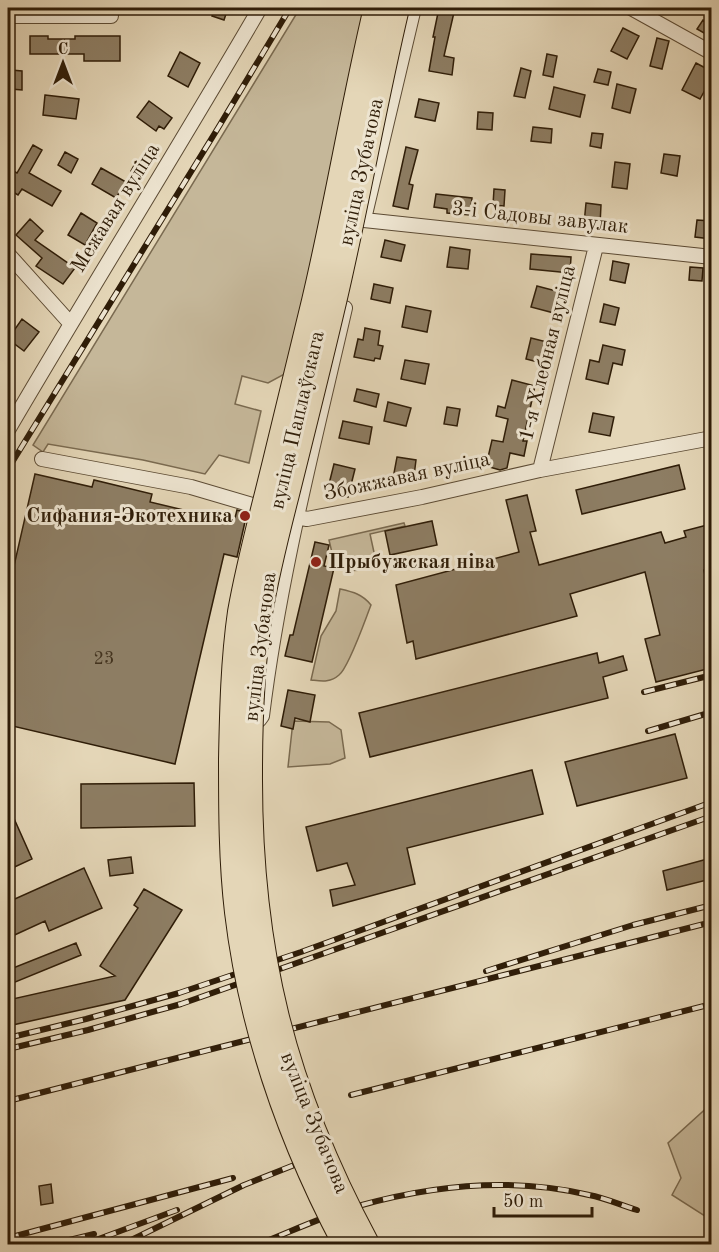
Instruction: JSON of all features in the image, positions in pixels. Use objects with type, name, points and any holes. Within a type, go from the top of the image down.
[{"type":"highway","name":"вуліца Зубачова","points":[[345,1245],[318,1192],[287,1119],[269,1065],[252,999],[237,911],[231,810],[231,738],[234,666],[240,612],[315,297],[376,8]]},
{"type":"highway","name":"вуліца Зубачова","points":[[367,1245],[320,1149],[287,1060],[270,996],[262,955],[254,889],[250,809],[250,739],[254,666],[260,614],[334,301],[397,8]]},
{"type":"street","name":"Межавая вуліца","points":[[8,430],[260,8]]},
{"type":"street","name":"вуліца Паплаўскага","points":[[241,842],[243,747],[262,716],[267,674],[297,519],[414,8]]},
{"type":"street","points":[[631,8],[711,53]]},
{"type":"street","points":[[8,16],[111,16]]},
{"type":"street","name":"3-і Садовы завулак","points":[[364,220],[711,257]]},
{"type":"street","name":"1-я Хлебная вуліца","points":[[540,470],[596,246]]},
{"type":"street","points":[[8,254],[70,323]]},
{"type":"street","name":"Збожжавая вуліца","points":[[42,459],[191,487],[297,519],[307,519],[422,497],[540,470],[711,438]]},
{"type":"shaded area","points":[[300,8],[394,8],[316,357],[268,383],[242,376],[235,404],[261,411],[249,463],[219,455],[205,474],[143,460],[48,444],[43,452],[33,445]]},
{"type":"shaded area","points":[[404,523],[405,526],[370,534],[375,557],[363,569],[345,570],[333,557],[329,540]]},
{"type":"shaded area","points":[[340,589],[357,594],[371,605],[352,653],[339,675],[329,680],[311,680],[321,636],[336,611]]},
{"type":"shaded area","points":[[293,721],[329,722],[341,730],[345,758],[330,764],[288,767]]},
{"type":"shaded area","points":[[711,1104],[711,1220],[672,1195],[681,1178],[668,1143]]},
{"type":"building","points":[[215,8],[228,8],[224,20],[212,16]]},
{"type":"building","points":[[439,8],[455,8],[444,56],[454,58],[452,75],[429,71]]},
{"type":"building","points":[[703,20],[711,25],[711,37],[697,29]]},
{"type":"building","points":[[623,28],[639,36],[627,59],[611,51]]},
{"type":"building","points":[[30,36],[75,39],[75,36],[120,36],[120,61],[84,61],[84,54],[30,54]]},
{"type":"building","points":[[657,38],[669,41],[662,69],[650,66]]},
{"type":"building","points":[[180,52],[200,63],[188,87],[168,76]]},
{"type":"building","points":[[547,54],[557,56],[553,77],[543,75]]},
{"type":"building","points":[[696,63],[711,71],[711,79],[700,99],[682,90]]},
{"type":"building","points":[[521,68],[531,71],[525,98],[514,96]]},
{"type":"building","points":[[598,69],[611,72],[608,85],[594,82]]},
{"type":"building","points":[[11,70],[22,71],[22,90],[11,89]]},
{"type":"building","points":[[617,84],[636,89],[630,113],[612,108]]},
{"type":"building","points":[[554,87],[585,95],[580,117],[549,109]]},
{"type":"building","points":[[45,95],[79,99],[76,119],[43,115]]},
{"type":"building","points":[[419,99],[439,103],[435,121],[415,117]]},
{"type":"building","points":[[149,101],[172,118],[164,129],[159,126],[156,131],[137,117]]},
{"type":"building","points":[[478,112],[493,113],[492,130],[477,129]]},
{"type":"building","points":[[533,127],[552,129],[551,143],[531,141]]},
{"type":"building","points":[[592,133],[603,134],[601,148],[590,146]]},
{"type":"building","points":[[33,145],[42,150],[29,173],[61,191],[52,206],[22,189],[18,195],[8,189],[8,168],[17,173]]},
{"type":"building","points":[[406,147],[418,150],[409,184],[413,185],[408,209],[393,206]]},
{"type":"building","points":[[65,152],[78,159],[71,173],[58,165]]},
{"type":"building","points":[[664,154],[680,156],[677,176],[661,173]]},
{"type":"building","points":[[137,160],[148,167],[141,178],[131,171]]},
{"type":"building","points":[[615,162],[630,164],[627,189],[612,187]]},
{"type":"building","points":[[101,168],[126,182],[116,198],[92,184]]},
{"type":"building","points":[[494,189],[505,190],[504,206],[493,205]]},
{"type":"building","points":[[436,194],[472,198],[470,215],[447,213],[447,209],[434,207]]},
{"type":"building","points":[[586,203],[601,205],[600,225],[584,224]]},
{"type":"building","points":[[81,213],[97,223],[85,245],[68,235]]},
{"type":"building","points":[[30,219],[43,231],[35,240],[75,268],[63,284],[36,266],[42,258],[16,235]]},
{"type":"building","points":[[697,220],[711,221],[711,239],[695,237]]},
{"type":"building","points":[[385,240],[405,245],[401,261],[381,257]]},
{"type":"building","points":[[450,247],[470,250],[468,269],[447,267]]},
{"type":"building","points":[[531,254],[571,257],[570,273],[530,269]]},
{"type":"building","points":[[613,261],[629,264],[625,283],[610,280]]},
{"type":"building","points":[[690,267],[703,268],[702,281],[689,280]]},
{"type":"building","points":[[374,284],[393,288],[390,303],[371,299]]},
{"type":"building","points":[[537,286],[560,292],[554,313],[531,307]]},
{"type":"building","points":[[604,304],[619,308],[615,325],[600,322]]},
{"type":"building","points":[[406,306],[431,311],[427,332],[402,327]]},
{"type":"building","points":[[22,319],[39,332],[24,351],[8,339]]},
{"type":"building","points":[[365,328],[380,331],[378,345],[383,346],[380,359],[375,358],[374,361],[354,357],[358,339],[363,340]]},
{"type":"building","points":[[531,338],[547,342],[542,363],[526,359]]},
{"type":"building","points":[[603,345],[625,350],[622,365],[613,363],[608,384],[586,379],[590,360],[599,362]]},
{"type":"building","points":[[405,360],[429,364],[425,384],[401,379]]},
{"type":"building","points":[[512,380],[535,386],[523,441],[527,441],[524,456],[510,453],[507,468],[500,470],[486,466],[492,440],[503,442],[508,419],[496,416],[498,406],[505,408]]},
{"type":"building","points":[[357,389],[379,394],[376,407],[354,401]]},
{"type":"building","points":[[388,402],[411,408],[406,426],[384,421]]},
{"type":"building","points":[[447,407],[460,409],[457,426],[444,424]]},
{"type":"building","points":[[593,413],[614,417],[610,436],[589,432]]},
{"type":"building","points":[[343,421],[372,427],[369,444],[339,438]]},
{"type":"building","points":[[397,457],[416,460],[414,476],[394,473]]},
{"type":"building","points":[[334,464],[355,469],[348,497],[327,492]]},
{"type":"building","points":[[679,465],[685,489],[582,514],[576,490]]},
{"type":"building","points":[[35,474],[92,487],[94,480],[152,494],[150,502],[234,522],[237,510],[247,513],[237,557],[224,554],[175,764],[8,725],[8,592]]},
{"type":"building","points":[[527,495],[536,531],[530,532],[539,565],[661,532],[665,543],[686,537],[684,531],[711,524],[711,568],[704,570],[711,608],[711,668],[656,682],[645,639],[660,635],[645,572],[570,594],[577,616],[416,659],[413,641],[407,643],[396,585],[519,552],[506,500]]},
{"type":"building","points":[[432,521],[437,545],[390,555],[385,531]]},
{"type":"building","points":[[315,542],[329,545],[324,566],[334,568],[312,662],[285,656],[290,635],[293,635]]},
{"type":"building","points":[[597,653],[599,663],[623,656],[627,670],[603,677],[608,698],[370,757],[359,713]]},
{"type":"building","points":[[288,690],[315,695],[310,722],[295,718],[293,729],[281,726]]},
{"type":"building","points":[[675,734],[687,778],[577,806],[565,762]]},
{"type":"building","points":[[532,770],[543,814],[407,848],[415,884],[333,906],[330,890],[355,885],[347,863],[317,871],[306,827]]},
{"type":"building","points":[[194,783],[195,826],[81,828],[81,784]]},
{"type":"building","points":[[8,805],[32,859],[8,870]]},
{"type":"building","points":[[131,857],[133,873],[110,876],[108,860]]},
{"type":"building","points":[[711,858],[711,879],[667,890],[663,871]]},
{"type":"building","points":[[84,868],[102,908],[49,931],[45,921],[8,938],[8,902]]},
{"type":"building","points":[[144,889],[182,910],[125,1000],[8,1026],[8,1000],[115,976],[100,966],[138,908],[134,905]]},
{"type":"building","points":[[76,943],[81,955],[8,985],[8,970]]},
{"type":"building","points":[[51,1184],[53,1203],[41,1205],[39,1186]]},
{"type":"railway","points":[[8,469],[290,8]]},
{"type":"railway","points":[[644,692],[712,675]]},
{"type":"railway","points":[[648,731],[712,712]]},
{"type":"railway","points":[[8,1038],[179,993],[301,952],[712,802]]},
{"type":"railway","points":[[8,1049],[181,1004],[712,816]]},
{"type":"railway","points":[[486,971],[633,925],[712,905]]},
{"type":"railway","points":[[8,1101],[712,922]]},
{"type":"railway","points":[[351,1095],[712,1004]]},
{"type":"railway","points":[[123,1244],[244,1185],[312,1158]]},
{"type":"railway","points":[[8,1238],[233,1178]]},
{"type":"railway","points":[[259,1244],[358,1206],[415,1193],[473,1186],[502,1185],[560,1189],[601,1198],[637,1210]]},
{"type":"railway","points":[[85,1244],[177,1210]]},
{"type":"railway","points":[[53,1244],[94,1234]]},
{"type":"place","name":"Сифания-Экотехника","points":[[245,516]]},
{"type":"place","name":"Прыбужская ніва","points":[[316,562]]}]
